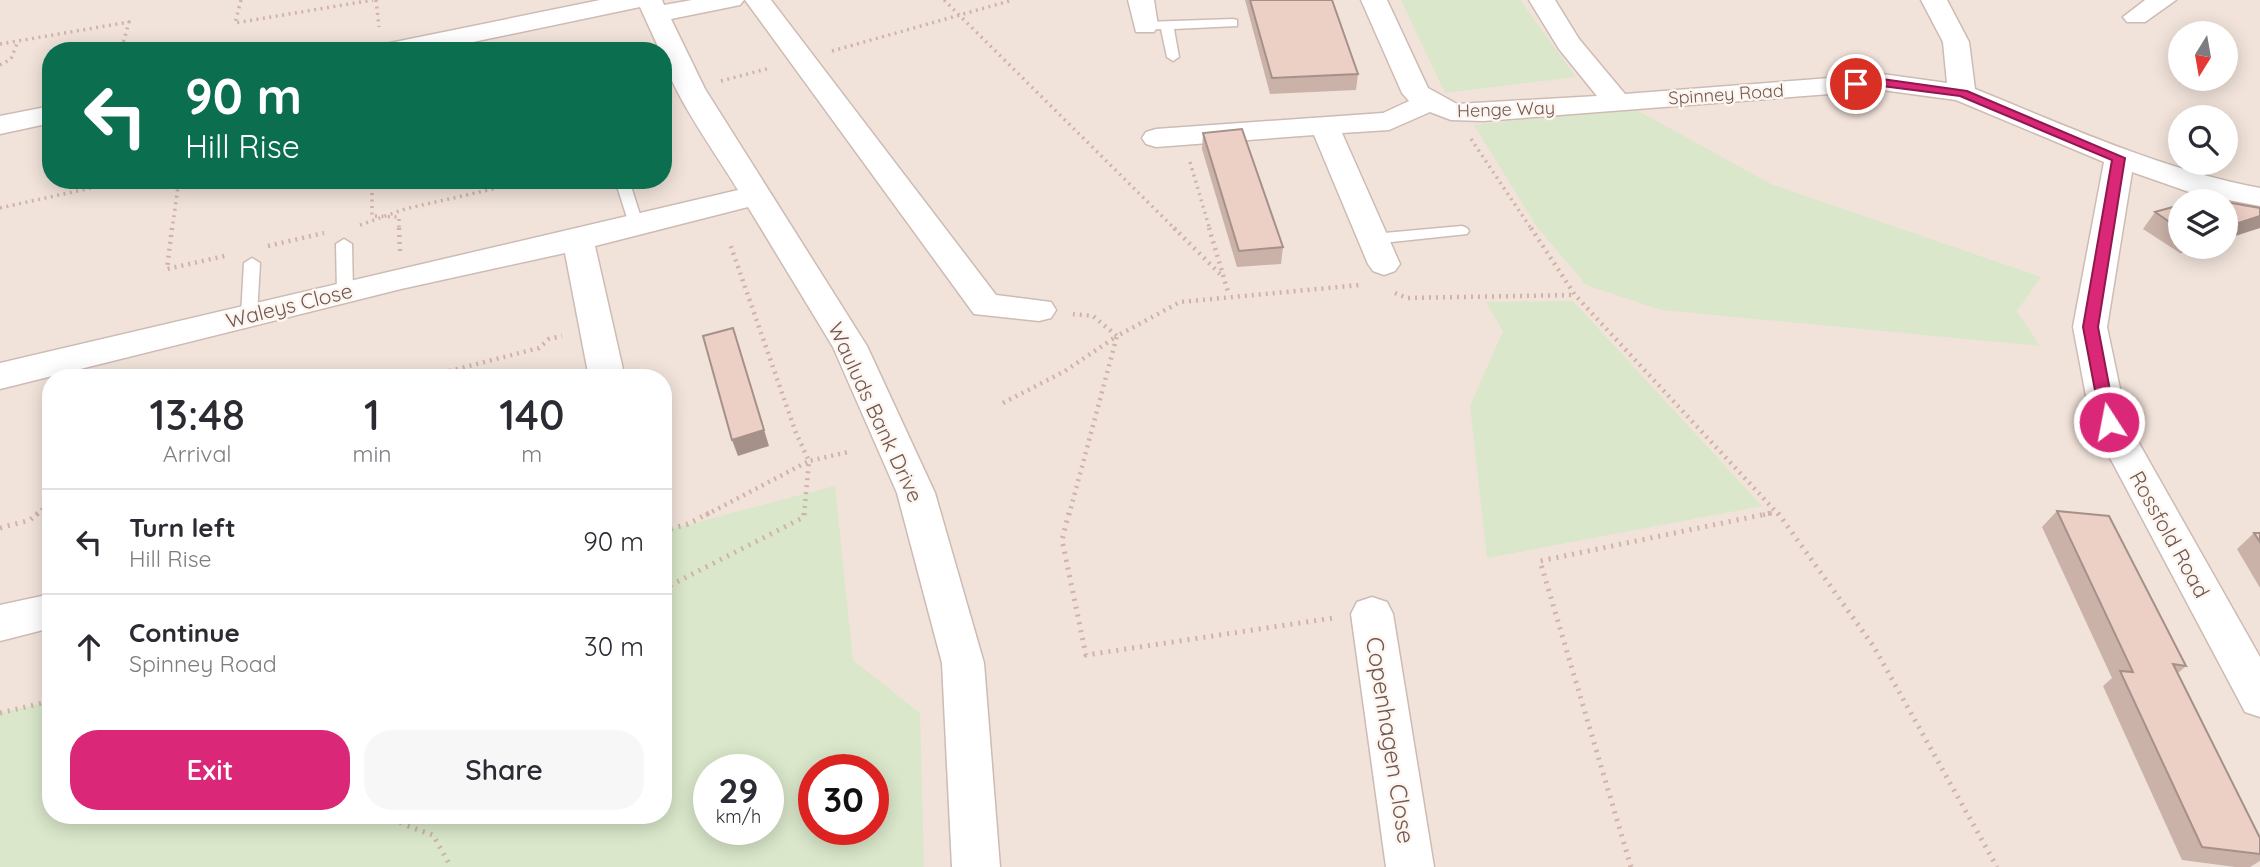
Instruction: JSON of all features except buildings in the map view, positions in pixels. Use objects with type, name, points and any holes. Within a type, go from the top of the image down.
[{"type":"street","points":[[459,42],[647,5],[730,0]]},
{"type":"street","points":[[758,0],[800,60],[986,306],[1039,310]]},
{"type":"street","points":[[1141,0],[1156,26]]},
{"type":"street","name":"Henge Way","points":[[1374,0],[1416,93],[1451,112],[1483,113],[1618,103]]},
{"type":"street","points":[[1542,0],[1568,43],[1618,103]]},
{"type":"street","points":[[1934,0],[1956,42],[1962,93]]},
{"type":"street","points":[[2136,17],[2163,0]]},
{"type":"street","name":"Wauluds Bank Drive","points":[[647,5],[666,42]]},
{"type":"street","name":"Wauluds Bank Drive","points":[[672,53],[691,89],[850,346],[916,493],[963,663],[975,867]]},
{"type":"street","name":"Spinney Road","points":[[1618,103],[1882,82],[1962,93],[2119,158],[2203,186],[2260,197]]},
{"type":"street","points":[[1156,138],[1389,121],[1429,102]]},
{"type":"street","points":[[0,125],[42,116]]},
{"type":"street","points":[[1325,127],[1376,262]]},
{"type":"street","name":"Rossfold Road","points":[[2119,158],[2090,327],[2109,422],[2260,698]]},
{"type":"street","name":"Waleys Close","points":[[0,377],[401,278],[578,240],[757,195]]},
{"type":"street","points":[[578,240],[605,369]]},
{"type":"street","points":[[0,623],[42,613]]},
{"type":"street","name":"Copenhagen Close","points":[[1372,614],[1410,867]]},
{"type":"lane","points":[[1173,57],[1156,26],[1233,23]]},
{"type":"lane","points":[[625,189],[636,224]]},
{"type":"lane","points":[[1376,262],[1462,231]]},
{"type":"lane","points":[[344,244],[345,292]]},
{"type":"lane","points":[[249,315],[252,263]]},
{"type":"path","points":[[241,0],[235,23],[373,0]]},
{"type":"path","points":[[944,0],[1223,277]]},
{"type":"path","points":[[710,84],[1013,0]]},
{"type":"path","points":[[0,44],[128,22],[123,42]]},
{"type":"path","points":[[0,65],[11,59],[19,41]]},
{"type":"path","points":[[1470,137],[1575,295],[1777,512],[1874,647],[1997,867]]},
{"type":"path","points":[[1156,138],[1188,154],[1230,295]]},
{"type":"path","points":[[0,208],[85,189]]},
{"type":"path","points":[[178,189],[167,269],[235,254]]},
{"type":"path","points":[[372,189],[373,216],[399,217],[401,278]]},
{"type":"path","points":[[358,226],[405,209],[493,189]]},
{"type":"path","points":[[262,247],[330,232]]},
{"type":"path","points":[[672,584],[804,517],[809,461],[796,433],[730,244]]},
{"type":"path","points":[[1003,403],[1065,371],[1117,336],[1180,302],[1230,295],[1376,262],[1406,298],[1575,295]]},
{"type":"path","points":[[1039,310],[1093,316],[1117,336]]},
{"type":"path","points":[[457,369],[539,348],[549,339],[597,329]]},
{"type":"path","points":[[1117,336],[1062,540],[1086,655],[1269,626],[1372,614]]},
{"type":"path","points":[[672,528],[688,524],[809,461],[848,452]]},
{"type":"path","points":[[0,528],[30,520],[42,510]]},
{"type":"path","points":[[1631,867],[1540,561],[1777,512]]},
{"type":"path","points":[[0,713],[42,703]]},
{"type":"path","points":[[402,824],[433,835],[451,867]]},
{"type":"shaded area","points":[[0,0],[2260,0],[2260,867],[0,867]]},
{"type":"green space","points":[[1401,0],[1520,0],[1576,77],[1445,93]]},
{"type":"green space","points":[[1631,107],[1771,184],[2041,277],[2017,311],[2040,346],[1661,310],[1586,285],[1537,227],[1474,125]]},
{"type":"green space","points":[[1573,301],[1762,506],[1487,558],[1470,406],[1503,331],[1486,302]]},
{"type":"green space","points":[[835,486],[853,660],[920,713],[924,867],[0,867],[0,713],[42,703],[42,824],[672,824],[672,529]]},
{"type":"route","points":[[1856,84],[1882,82],[1962,93],[1998,105],[2119,158],[2090,327],[2109,422]]}]
